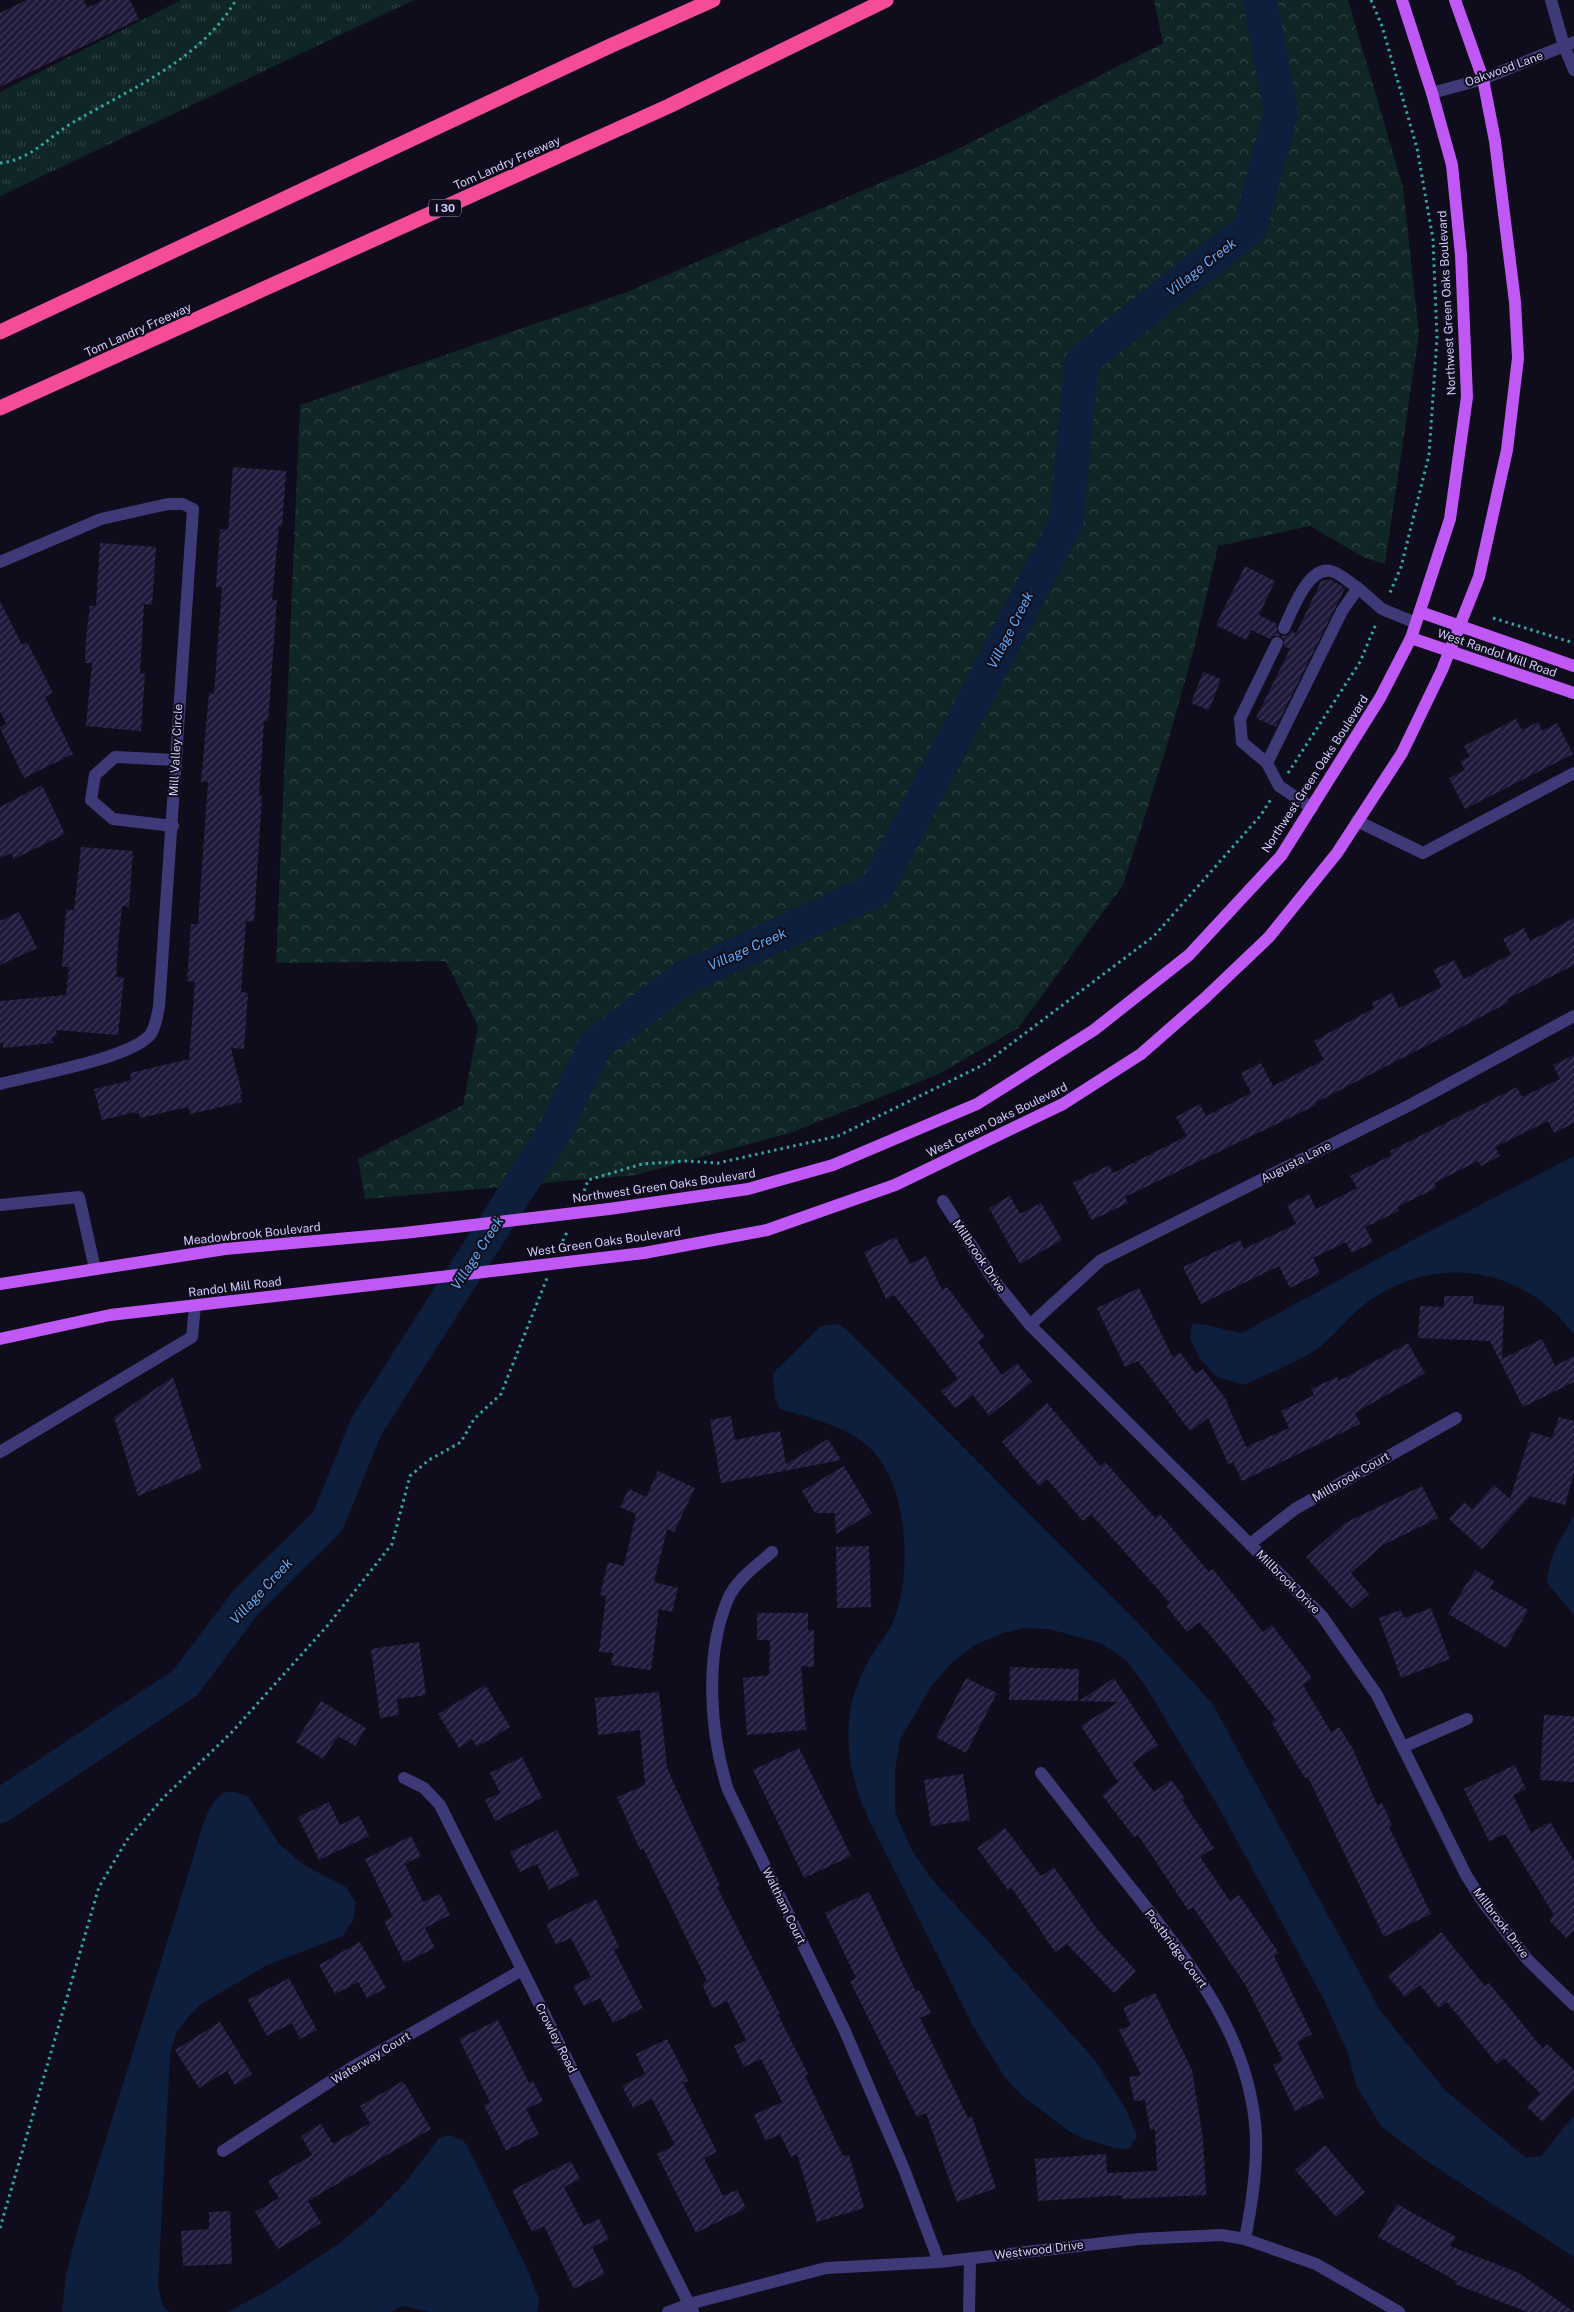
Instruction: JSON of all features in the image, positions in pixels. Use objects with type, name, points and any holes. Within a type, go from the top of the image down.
[{"type":"highway","points":[[0,332],[610,46],[713,0]]},
{"type":"highway","name":"Tom Landry Freeway","points":[[0,408],[668,106],[886,0]]},
{"type":"main road","name":"Northwest Green Oaks Boulevard","points":[[507,1221],[609,1209],[748,1189],[833,1165],[977,1104],[1094,1030],[1189,955],[1281,856],[1380,698],[1411,638],[1450,519],[1467,396],[1461,255],[1452,165],[1432,93],[1402,0]]},
{"type":"main road","points":[[1450,652],[1458,626],[1479,577],[1507,450],[1518,358],[1515,302],[1496,150],[1483,79],[1455,0]]},
{"type":"main road","name":"West Randol Mill Road","points":[[1418,618],[1458,626],[1574,666]]},
{"type":"main road","name":"West Randol Mill Road","points":[[1411,638],[1574,693]]},
{"type":"main road","name":"West Green Oaks Boulevard","points":[[475,1273],[644,1253],[767,1230],[895,1185],[1063,1104],[1141,1054],[1269,937],[1337,853],[1402,753],[1450,652]]},
{"type":"main road","name":"Meadowbrook Boulevard","points":[[0,1284],[225,1249],[404,1233],[507,1221]]},
{"type":"main road","name":"Randol Mill Road","points":[[0,1339],[110,1315],[475,1273]]},
{"type":"street","points":[[1551,0],[1569,44],[1574,70]]},
{"type":"street","name":"Oakwood Lane","points":[[1432,93],[1483,79],[1569,44]]},
{"type":"street","name":"Mill Valley Circle","points":[[0,562],[101,519],[168,504],[183,504],[193,510],[160,1008],[151,1035],[137,1045],[106,1057],[0,1084]]},
{"type":"street","points":[[1284,628],[1305,585],[1317,573],[1331,571],[1358,588],[1382,609],[1418,618]]},
{"type":"street","points":[[1267,763],[1342,611],[1358,588]]},
{"type":"street","points":[[1277,643],[1240,719],[1242,742],[1267,763],[1279,786],[1312,808]]},
{"type":"street","points":[[173,826],[113,819],[91,800],[95,775],[115,757],[175,760]]},
{"type":"street","points":[[1357,821],[1423,853],[1574,773]]},
{"type":"street","name":"Augusta Lane","points":[[1030,1326],[1101,1260],[1410,1105],[1574,1016]]},
{"type":"street","points":[[0,1205],[79,1197],[95,1269]]},
{"type":"street","name":"Millbrook Drive","points":[[943,1201],[992,1279],[1030,1326],[1322,1616],[1377,1696],[1466,1875],[1483,1902],[1527,1959],[1574,2005]]},
{"type":"street","points":[[0,1452],[192,1337],[196,1306]]},
{"type":"street","name":"Millbrook Court","points":[[1250,1544],[1295,1509],[1456,1418]]},
{"type":"street","name":"Waltham Court","points":[[772,1552],[743,1578],[728,1598],[715,1644],[712,1693],[718,1758],[728,1790],[844,2029],[904,2169],[939,2262]]},
{"type":"street","points":[[1403,1747],[1467,1719]]},
{"type":"street","name":"Postbridge Court","points":[[1041,1773],[1193,1968],[1234,2037],[1250,2092],[1255,2124],[1253,2196],[1245,2239]]},
{"type":"street","name":"Crowley Road","points":[[404,1778],[424,1788],[440,1805],[691,2308]]},
{"type":"street","name":"Waterway Court","points":[[223,2151],[351,2068],[522,1970]]},
{"type":"street","name":"Westwood Drive","points":[[668,2312],[691,2308],[826,2268],[939,2262],[1139,2238],[1221,2235],[1245,2239],[1316,2264],[1399,2312]]},
{"type":"street","points":[[969,2312],[970,2258]]},
{"type":"path","points":[[0,163],[13,162],[28,155],[70,124],[160,73],[198,46],[231,10],[236,0]]},
{"type":"path","points":[[581,1198],[588,1180],[642,1164],[686,1161],[718,1163],[838,1136],[983,1065],[1154,936],[1261,815],[1360,662],[1401,566],[1428,455],[1437,338],[1433,239],[1417,148],[1382,26],[1371,0]]},
{"type":"path","points":[[1493,618],[1574,643]]},
{"type":"path","points":[[558,1252],[570,1225]]},
{"type":"path","points":[[0,2228],[99,1887],[127,1840],[151,1812],[231,1732],[328,1625],[392,1544],[410,1476],[429,1460],[461,1442],[474,1419],[501,1394],[551,1271]]},
{"type":"green space","points":[[181,0],[414,0],[0,196],[0,92]]},
{"type":"green space","points":[[1154,0],[1348,0],[1403,187],[1419,334],[1385,564],[1365,558],[1310,526],[1218,546],[1195,645],[1166,749],[1123,885],[1018,1028],[939,1074],[790,1133],[636,1175],[365,1199],[358,1159],[463,1105],[478,1027],[446,961],[276,963],[300,405],[627,292],[952,152],[1163,43]]},
{"type":"water","points":[[1574,1156],[1574,1334],[1553,1311],[1529,1293],[1503,1281],[1476,1274],[1448,1273],[1420,1277],[1392,1288],[1365,1304],[1317,1349],[1244,1385],[1217,1377],[1200,1359],[1190,1339],[1192,1324],[1242,1333],[1394,1250]]},
{"type":"water","points":[[838,1324],[849,1332],[1138,1623],[1212,1703],[1381,2012],[1446,2091],[1526,2158],[1541,2156],[1574,2115],[1574,2257],[1428,2162],[1381,2126],[1356,2085],[1348,2053],[1323,1998],[1218,1806],[1146,1687],[1126,1660],[1103,1644],[1049,1629],[1024,1628],[1000,1634],[975,1645],[951,1663],[932,1685],[900,1740],[895,1770],[895,1813],[913,1852],[930,1877],[1094,2059],[1126,2109],[1137,2136],[1129,2149],[1115,2148],[1082,2138],[1069,2131],[1021,2095],[1004,2076],[973,2026],[872,1826],[856,1788],[850,1761],[848,1734],[852,1701],[866,1666],[889,1630],[900,1598],[904,1576],[905,1553],[899,1505],[883,1464],[870,1448],[839,1428],[816,1419],[780,1409],[775,1399],[773,1373],[821,1326]]},
{"type":"water","points":[[1574,1516],[1574,1615],[1547,1583],[1553,1556]]},
{"type":"water","points":[[224,1792],[248,1796],[279,1844],[304,1865],[346,1887],[356,1903],[353,1920],[343,1936],[267,1965],[198,2006],[177,2031],[170,2054],[158,2286],[162,2304],[169,2312],[62,2312],[66,2275],[76,2235],[199,1836],[211,1806]]},
{"type":"water","points":[[450,2135],[464,2141],[471,2154],[529,2273],[539,2300],[537,2312],[430,2312],[402,2306],[391,2312],[227,2312],[262,2294],[337,2245],[371,2217],[404,2184],[439,2138]]},
{"type":"building","points":[[26,0],[84,0],[87,8],[103,0],[130,0],[139,19],[0,87],[0,13]]},
{"type":"building","points":[[233,467],[286,471],[282,526],[279,526],[272,600],[277,600],[268,721],[264,721],[259,796],[262,796],[254,922],[246,921],[241,992],[248,993],[244,1049],[231,1048],[242,1094],[240,1094],[242,1102],[190,1114],[188,1107],[140,1118],[139,1113],[135,1114],[135,1112],[102,1120],[94,1089],[128,1081],[131,1078],[130,1073],[189,1059],[195,982],[187,981],[191,924],[198,924],[208,782],[201,782],[209,693],[214,694],[222,587],[216,587],[220,529],[228,530]]},
{"type":"building","points":[[100,543],[156,547],[152,605],[144,604],[140,673],[145,674],[141,731],[86,726],[92,663],[85,663],[86,637],[90,606],[96,606]]},
{"type":"building","points":[[1245,566],[1275,581],[1259,615],[1277,624],[1277,632],[1281,636],[1288,635],[1291,631],[1296,634],[1321,581],[1330,579],[1345,588],[1276,727],[1256,718],[1290,649],[1284,646],[1284,639],[1280,636],[1273,636],[1270,639],[1251,630],[1246,640],[1216,625]]},
{"type":"building","points":[[0,601],[22,645],[27,642],[53,693],[45,697],[73,754],[24,778],[0,728],[6,723],[0,711]]},
{"type":"building","points":[[1203,672],[1221,679],[1209,710],[1191,703]]},
{"type":"building","points":[[1516,719],[1522,730],[1538,722],[1542,731],[1557,723],[1573,754],[1465,809],[1449,778],[1465,770],[1460,761],[1470,757],[1464,746]]},
{"type":"building","points":[[42,785],[65,834],[14,859],[11,853],[0,858],[0,807]]},
{"type":"building","points":[[81,847],[133,851],[129,907],[122,906],[118,944],[116,977],[124,977],[118,1035],[56,1030],[57,1036],[52,1037],[53,1043],[3,1048],[3,1042],[0,1043],[0,1001],[66,995],[69,967],[62,967],[66,910],[74,910]]},
{"type":"building","points":[[19,912],[37,948],[0,965],[0,921]]},
{"type":"building","points":[[1574,918],[1574,965],[1507,999],[1509,1002],[1315,1103],[1316,1105],[1125,1197],[1128,1203],[1092,1220],[1073,1183],[1109,1165],[1113,1173],[1187,1136],[1176,1117],[1200,1104],[1206,1116],[1251,1093],[1241,1073],[1261,1063],[1273,1086],[1324,1060],[1314,1041],[1374,1008],[1372,1003],[1392,993],[1399,1008],[1442,987],[1433,970],[1454,960],[1464,979],[1511,954],[1503,939],[1524,928],[1530,941]]},
{"type":"building","points":[[1574,1055],[1574,1123],[1554,1133],[1548,1121],[1495,1147],[1500,1156],[1481,1166],[1478,1161],[1434,1183],[1436,1188],[1397,1207],[1399,1211],[1365,1227],[1373,1242],[1352,1253],[1346,1242],[1313,1258],[1320,1273],[1290,1288],[1279,1266],[1201,1304],[1183,1267],[1240,1240],[1244,1249],[1296,1224],[1287,1205],[1309,1194],[1316,1209],[1357,1188],[1350,1176],[1392,1155],[1390,1151],[1517,1087],[1522,1097],[1560,1079],[1553,1065]]},
{"type":"building","points":[[1010,1196],[1020,1214],[1041,1203],[1062,1240],[1020,1264],[989,1208]]},
{"type":"building","points":[[896,1237],[910,1264],[926,1256],[942,1290],[947,1287],[985,1337],[978,1342],[1002,1375],[1017,1363],[1032,1382],[989,1416],[973,1395],[955,1408],[941,1391],[958,1379],[894,1295],[886,1299],[864,1252]]},
{"type":"building","points":[[1139,1288],[1173,1358],[1180,1352],[1196,1374],[1203,1369],[1228,1402],[1246,1447],[1289,1428],[1281,1411],[1314,1395],[1311,1389],[1337,1377],[1339,1381],[1408,1343],[1425,1373],[1355,1413],[1360,1424],[1242,1481],[1233,1462],[1228,1464],[1208,1418],[1190,1431],[1138,1361],[1125,1367],[1097,1308]]},
{"type":"building","points":[[1444,1296],[1474,1296],[1473,1304],[1504,1306],[1502,1359],[1542,1339],[1555,1366],[1574,1356],[1574,1382],[1523,1407],[1490,1341],[1418,1338],[1420,1306],[1444,1307]]},
{"type":"building","points":[[173,1377],[202,1469],[138,1496],[114,1417]]},
{"type":"building","points":[[1047,1403],[1100,1466],[1105,1462],[1155,1518],[1160,1514],[1209,1572],[1213,1569],[1263,1632],[1272,1625],[1312,1678],[1303,1685],[1331,1732],[1339,1727],[1353,1749],[1377,1805],[1382,1803],[1392,1825],[1389,1827],[1431,1914],[1384,1937],[1308,1777],[1305,1778],[1271,1722],[1276,1720],[1230,1659],[1199,1622],[1187,1632],[1166,1606],[1170,1603],[1091,1514],[1083,1521],[1047,1479],[1039,1486],[1002,1442]]},
{"type":"building","points":[[731,1416],[735,1440],[780,1431],[786,1464],[828,1439],[841,1460],[721,1483],[710,1420]]},
{"type":"building","points":[[1559,1417],[1574,1421],[1574,1472],[1565,1505],[1530,1496],[1482,1549],[1449,1519],[1464,1502],[1472,1509],[1494,1485],[1510,1499],[1531,1432],[1552,1438]]},
{"type":"building","points":[[844,1466],[872,1513],[836,1534],[835,1513],[815,1513],[802,1491]]},
{"type":"building","points":[[658,1471],[695,1488],[674,1532],[667,1529],[654,1582],[678,1588],[672,1612],[659,1609],[651,1670],[611,1665],[613,1653],[599,1652],[606,1596],[600,1595],[608,1562],[624,1566],[636,1514],[620,1507],[629,1489],[646,1497]]},
{"type":"building","points":[[1422,1486],[1438,1518],[1383,1545],[1351,1573],[1369,1594],[1352,1609],[1306,1557],[1345,1523]]},
{"type":"building","points":[[869,1546],[871,1607],[837,1608],[836,1547]]},
{"type":"building","points":[[1475,1570],[1494,1581],[1490,1588],[1528,1610],[1506,1648],[1448,1614]]},
{"type":"building","points":[[1431,1608],[1450,1659],[1401,1678],[1379,1618],[1401,1610],[1404,1618]]},
{"type":"building","points":[[757,1613],[808,1613],[808,1630],[814,1630],[814,1667],[801,1666],[806,1730],[747,1735],[743,1678],[769,1675],[770,1640],[757,1640]]},
{"type":"building","points":[[419,1642],[426,1695],[397,1699],[399,1715],[380,1718],[371,1649]]},
{"type":"building","points":[[1010,1667],[1079,1669],[1078,1701],[1009,1700]]},
{"type":"building","points":[[966,1678],[997,1693],[966,1753],[936,1737]]},
{"type":"building","points":[[1114,1678],[1158,1745],[1132,1763],[1154,1792],[1171,1780],[1185,1798],[1182,1800],[1214,1848],[1200,1857],[1230,1901],[1239,1895],[1279,1953],[1274,1956],[1312,2034],[1297,2042],[1324,2097],[1295,2111],[1273,2065],[1283,2060],[1246,1986],[1193,1907],[1188,1910],[1138,1835],[1134,1837],[1102,1795],[1118,1782],[1081,1726],[1118,1702],[1079,1701]]},
{"type":"building","points":[[485,1685],[510,1727],[477,1747],[472,1739],[459,1748],[438,1714]]},
{"type":"building","points":[[659,1692],[667,1768],[720,1886],[717,1887],[808,2074],[805,2076],[843,2156],[849,2155],[864,2208],[817,2222],[797,2154],[791,2157],[780,2134],[766,2141],[754,2115],[782,2102],[761,2059],[744,2067],[734,2046],[746,2040],[727,2001],[713,2008],[702,1984],[707,1981],[643,1848],[640,1850],[617,1797],[645,1785],[640,1730],[598,1735],[595,1698]]},
{"type":"building","points":[[321,1701],[366,1728],[355,1746],[338,1736],[323,1759],[296,1742]]},
{"type":"building","points":[[1544,1715],[1574,1716],[1574,1782],[1540,1780]]},
{"type":"building","points":[[799,1748],[851,1856],[804,1878],[753,1770]]},
{"type":"building","points":[[522,1757],[542,1798],[495,1821],[485,1800],[500,1793],[490,1773]]},
{"type":"building","points":[[1515,1765],[1526,1789],[1513,1795],[1531,1833],[1550,1822],[1574,1861],[1574,1930],[1566,1938],[1549,1920],[1554,1915],[1505,1834],[1489,1841],[1464,1789]]},
{"type":"building","points":[[963,1774],[970,1820],[931,1826],[924,1780]]},
{"type":"building","points":[[329,1802],[340,1825],[359,1816],[369,1836],[319,1860],[298,1817]]},
{"type":"building","points":[[1005,1828],[1041,1876],[1054,1867],[1097,1929],[1136,1971],[1114,1993],[1067,1944],[1055,1952],[1011,1887],[1008,1890],[977,1848]]},
{"type":"building","points":[[557,1830],[579,1875],[549,1890],[537,1864],[520,1872],[510,1852]]},
{"type":"building","points":[[411,1836],[421,1856],[405,1864],[423,1902],[440,1894],[450,1915],[425,1928],[435,1948],[404,1963],[384,1921],[393,1917],[365,1859]]},
{"type":"building","points":[[869,1892],[916,1992],[919,1990],[931,2013],[920,2018],[968,2118],[972,2117],[996,2188],[957,2202],[926,2113],[917,2117],[850,1981],[856,1978],[825,1913]]},
{"type":"building","points":[[596,1899],[619,1947],[614,1950],[643,2008],[613,2023],[600,1998],[584,2006],[573,1986],[591,1977],[571,1938],[556,1945],[546,1924]]},
{"type":"building","points":[[1441,1932],[1485,1986],[1489,1983],[1543,2049],[1547,2044],[1574,2070],[1574,2089],[1543,2122],[1527,2107],[1540,2093],[1504,2058],[1497,2064],[1447,2002],[1439,2008],[1420,1985],[1405,1997],[1388,1976]]},
{"type":"building","points":[[360,1942],[386,1988],[367,1998],[358,1982],[335,1994],[319,1965]]},
{"type":"building","points":[[289,1978],[317,2030],[300,2039],[292,2023],[267,2036],[248,2000]]},
{"type":"building","points":[[1155,1993],[1192,2070],[1203,2139],[1206,2195],[1122,2199],[1122,2195],[1038,2201],[1035,2159],[1106,2154],[1107,2173],[1157,2171],[1155,2129],[1150,2130],[1145,2100],[1134,2101],[1129,2077],[1141,2075],[1119,2030],[1131,2025],[1123,2008]]},
{"type":"building","points":[[498,2020],[529,2083],[533,2081],[543,2101],[526,2109],[539,2134],[506,2151],[484,2105],[490,2102],[459,2039]]},
{"type":"building","points":[[220,2022],[252,2074],[235,2085],[227,2071],[199,2088],[175,2050]]},
{"type":"building","points":[[667,2039],[688,2081],[683,2083],[717,2152],[704,2158],[723,2196],[737,2190],[746,2208],[696,2233],[657,2154],[675,2145],[652,2099],[633,2108],[622,2086],[645,2074],[636,2054]]},
{"type":"building","points":[[403,2081],[431,2129],[308,2201],[321,2223],[278,2249],[255,2212],[279,2198],[268,2181],[312,2155],[301,2136],[321,2124],[333,2144],[370,2123],[360,2106]]},
{"type":"building","points":[[1325,2145],[1365,2192],[1336,2217],[1295,2170]]},
{"type":"building","points":[[571,2161],[580,2179],[564,2187],[584,2226],[599,2219],[609,2239],[592,2247],[605,2274],[574,2289],[544,2226],[532,2232],[512,2190]]},
{"type":"building","points":[[1397,2204],[1456,2237],[1450,2246],[1519,2273],[1574,2312],[1527,2312],[1455,2284],[1456,2281],[1378,2237]]},
{"type":"building","points":[[230,2211],[232,2264],[183,2266],[181,2231],[209,2229],[209,2212]]},
{"type":"waterway","name":"Village Creek","points":[[0,1806],[185,1683],[245,1603],[328,1521],[366,1427],[556,1129],[595,1045],[684,978],[876,890],[1066,523],[1082,361],[1250,228],[1281,113],[1260,0]]}]
